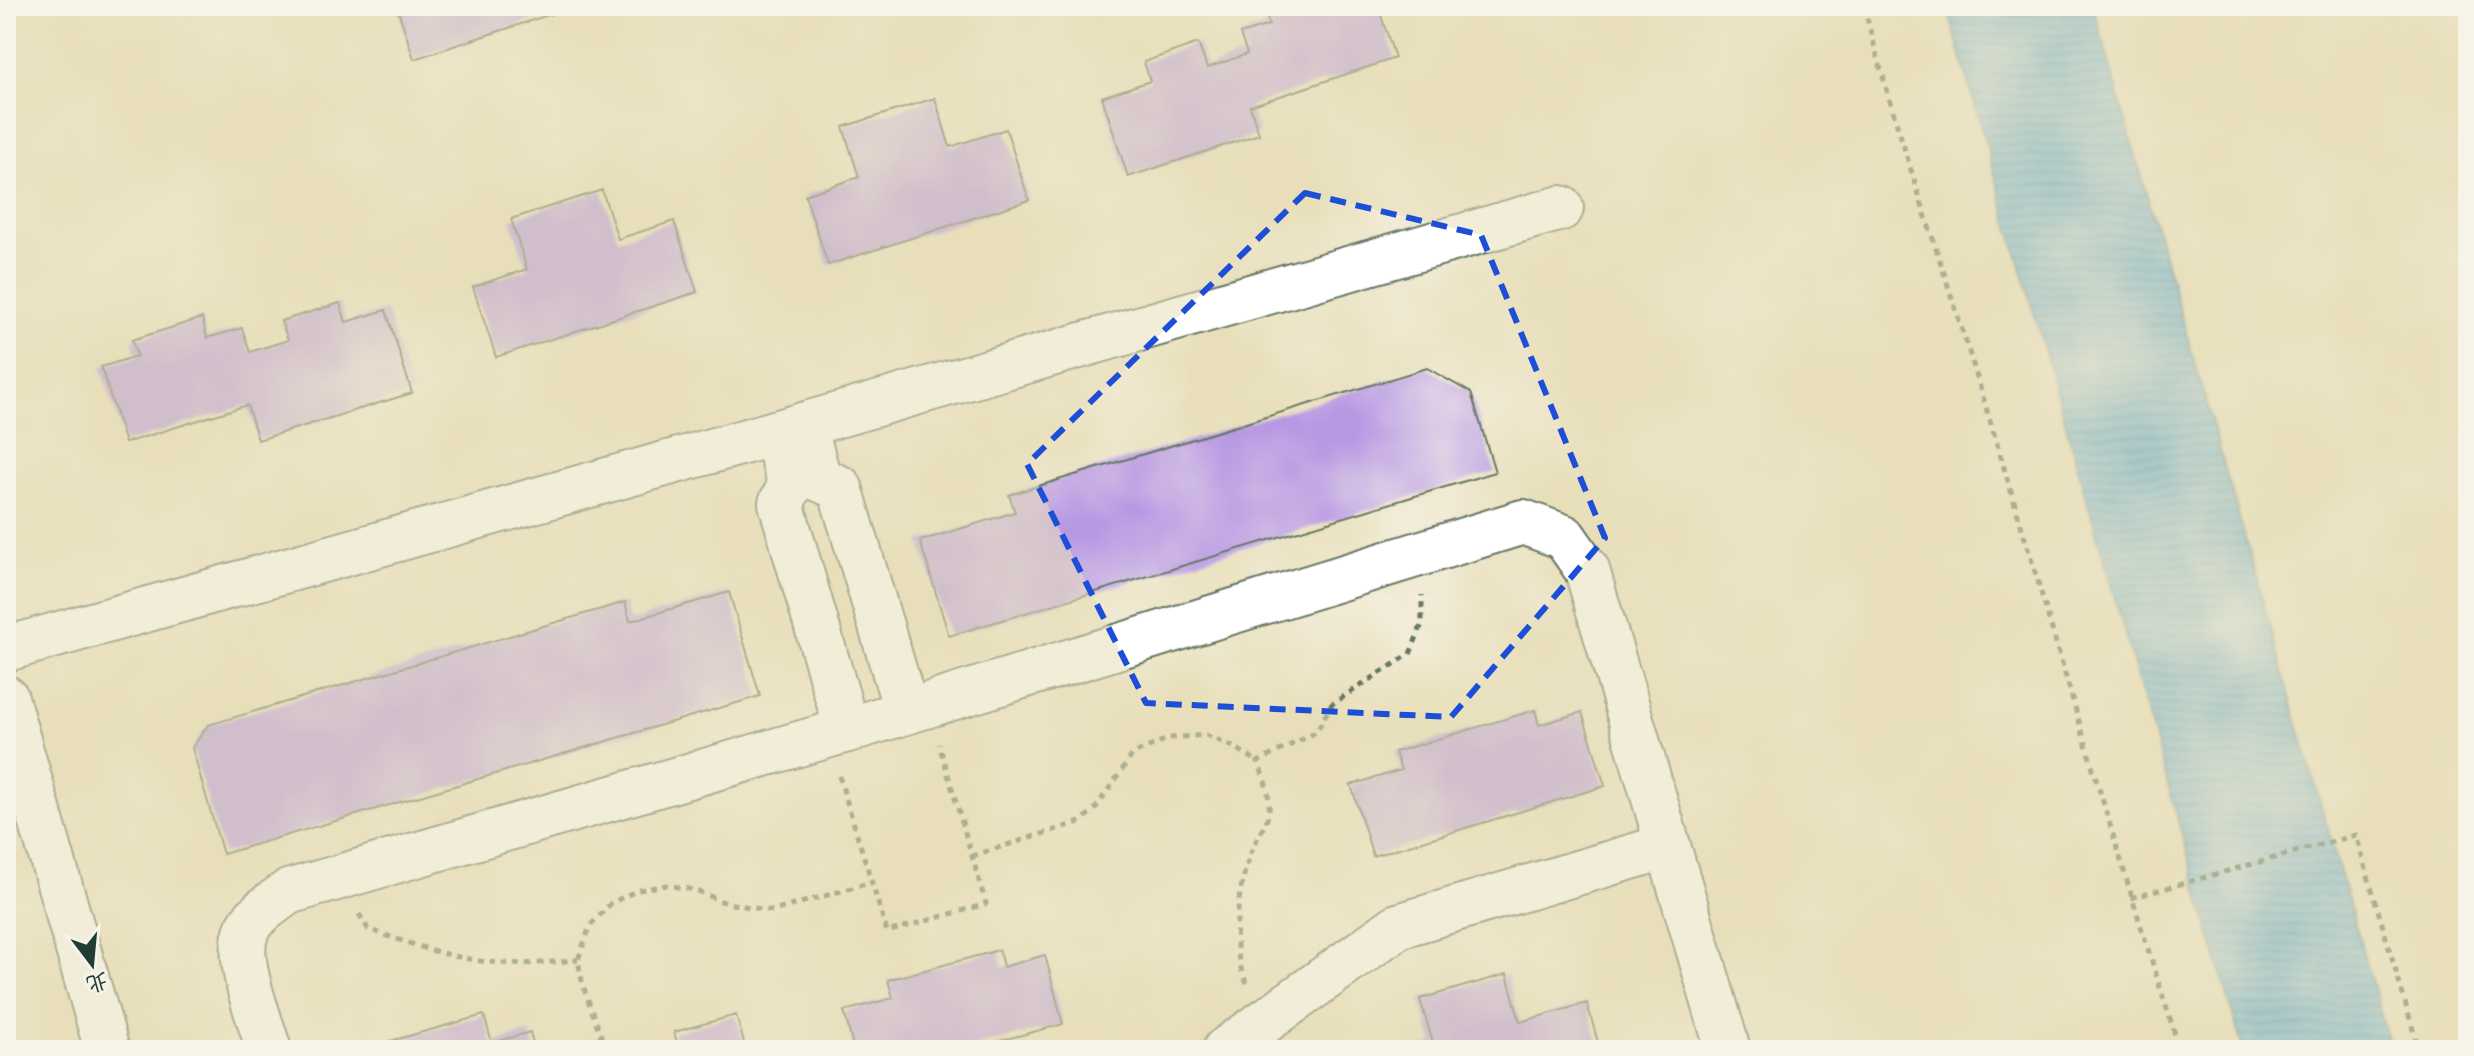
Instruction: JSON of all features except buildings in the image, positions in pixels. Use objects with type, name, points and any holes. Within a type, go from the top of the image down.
[{"type":"street","points":[[6,649],[1561,208]]},
{"type":"street","points":[[790,429],[819,479],[840,488],[917,707]]},
{"type":"street","points":[[790,429],[791,485],[781,503],[837,732]]},
{"type":"street","points":[[269,1050],[243,958],[247,929],[288,892],[837,732],[1523,522],[1564,537],[1587,570],[1726,1043],[1725,1050]]},
{"type":"street","points":[[6,698],[107,1050]]},
{"type":"street","points":[[1232,1045],[1398,926],[1668,846]]},
{"type":"path","points":[[1864,6],[1879,65],[2180,1050]]},
{"type":"path","points":[[1258,762],[1316,732],[1332,704],[1410,654],[1422,624],[1422,592],[1411,556]]},
{"type":"path","points":[[837,732],[872,882],[887,932],[986,904],[972,856],[917,707]]},
{"type":"path","points":[[972,856],[1080,822],[1095,809],[1133,754],[1169,738],[1206,735],[1258,762],[1268,787],[1269,813],[1252,850],[1242,893],[1236,958],[1249,987],[1240,996],[1234,1010],[1232,1045]]},
{"type":"path","points":[[2132,898],[2356,835],[2419,1050]]},
{"type":"path","points":[[346,875],[355,907],[368,929],[455,955],[499,963],[537,964],[578,960]]},
{"type":"path","points":[[606,1050],[583,986],[578,960],[590,926],[611,903],[638,890],[667,885],[695,890],[726,903],[773,911],[872,882]]},
{"type":"highlighted area","points":[[1305,193],[1481,235],[1605,538],[1451,717],[1146,703],[1027,464]]},
{"type":"water","points":[[1947,6],[2093,6],[2391,1050],[2243,1050]]}]
